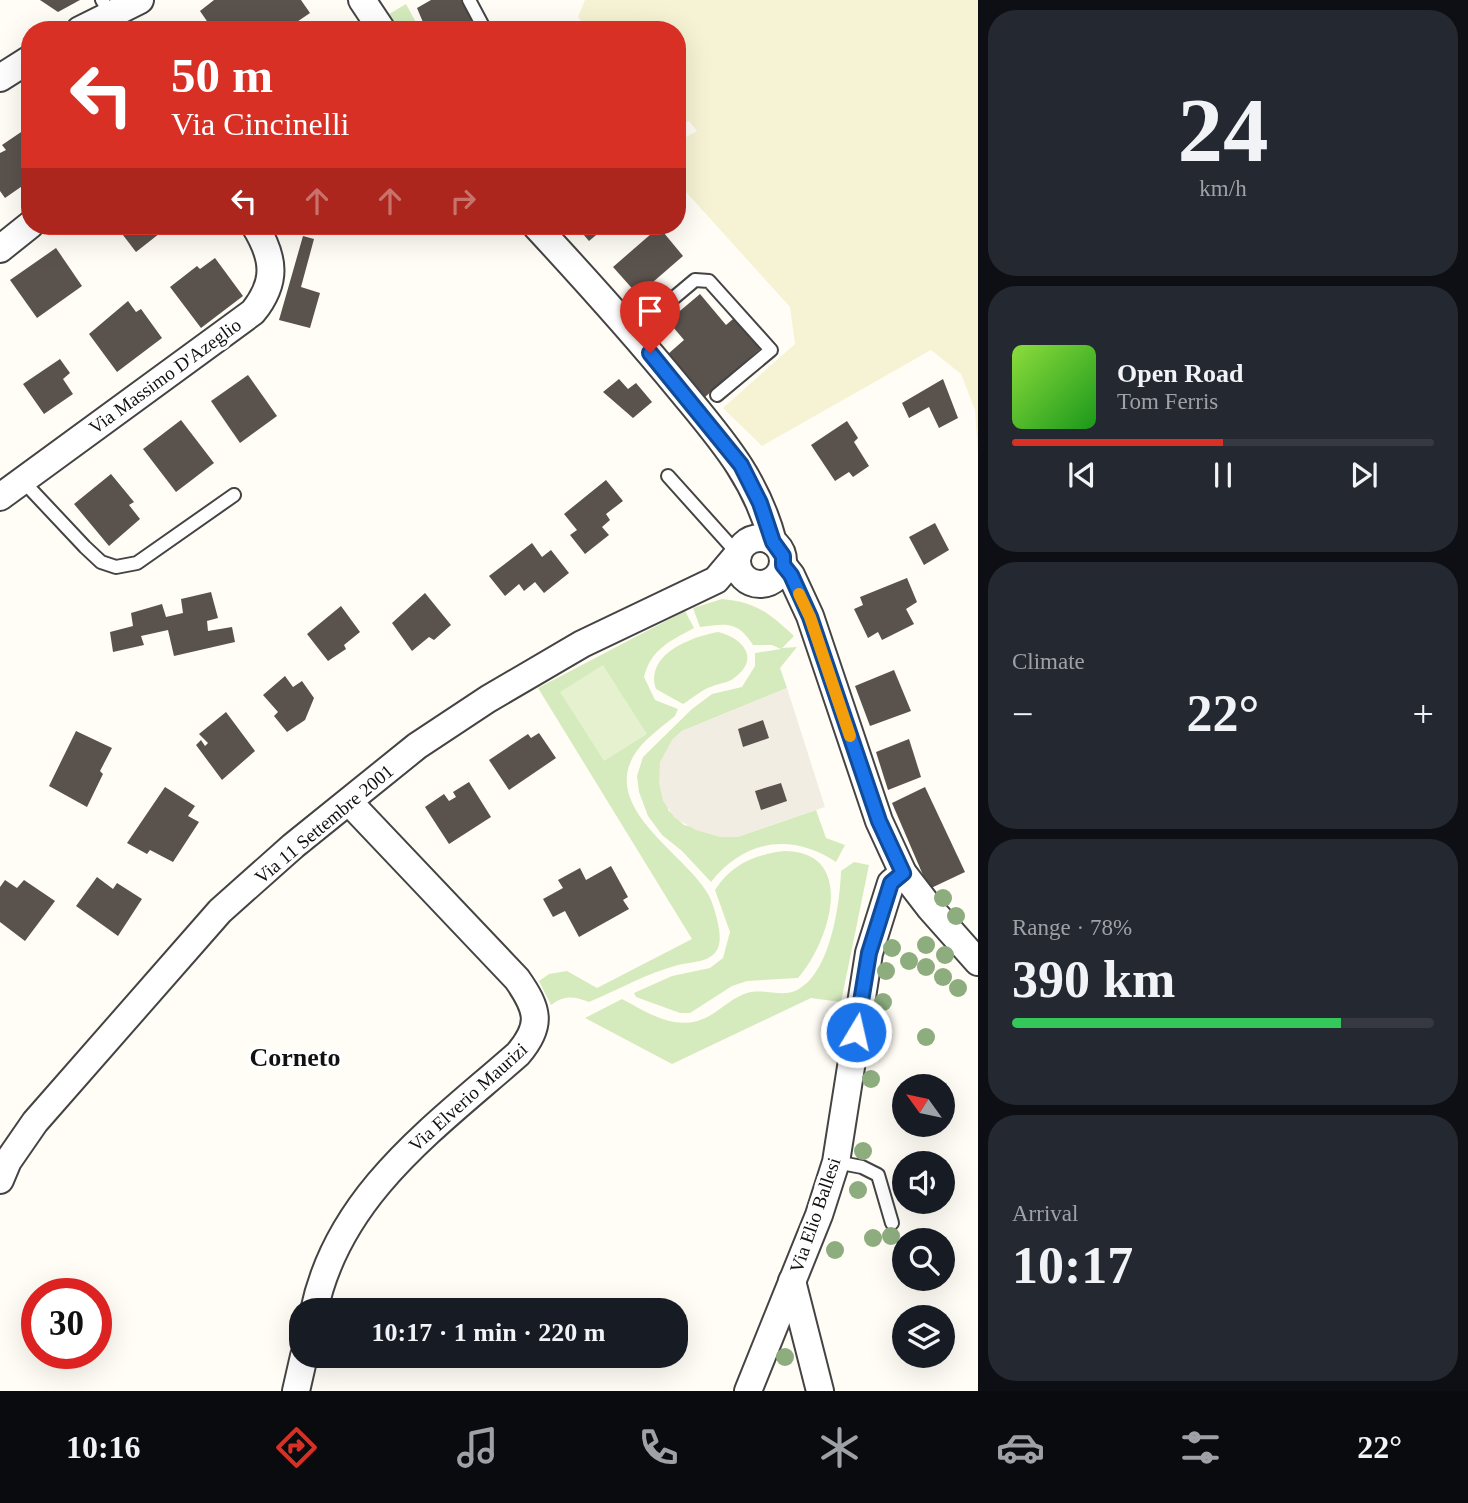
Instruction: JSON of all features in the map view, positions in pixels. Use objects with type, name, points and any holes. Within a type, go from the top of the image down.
[{"type":"street","points":[[366,1],[377,21]]},
{"type":"street","points":[[99,21],[121,11]]},
{"type":"street","points":[[0,78],[21,65]]},
{"type":"street","points":[[0,249],[21,232]]},
{"type":"street","name":"Via Massimo D'Azeglio","points":[[0,497],[253,312],[270,286],[271,272],[266,244],[260,235]]},
{"type":"street","points":[[544,235],[634,332],[741,465],[760,503],[778,553],[810,617],[879,821],[903,873],[978,962]]},
{"type":"street","points":[[741,465],[746,499],[738,571],[755,584],[787,599],[810,617]]},
{"type":"street","points":[[740,550],[757,538],[778,553]]},
{"type":"street","name":"Via 11 Settembre 2001","points":[[3,1166],[35,1122],[220,911],[293,846],[417,746],[488,699],[582,644],[716,580],[740,550]]},
{"type":"street","points":[[716,580],[755,584],[775,580],[778,553]]},
{"type":"street","name":"Via Elverio Maurizi","points":[[317,1298],[337,1245],[362,1201],[390,1167],[518,1054],[531,1039],[536,1020],[532,1001],[517,979],[349,802]]},
{"type":"street","name":"Via Elio Ballesi","points":[[748,1391],[819,1215],[836,1162],[869,953],[891,883],[903,873]]},
{"type":"street","points":[[792,1281],[820,1391]]},
{"type":"street","points":[[296,1391],[301,1368]]},
{"type":"lane","points":[[469,0],[480,21]]},
{"type":"lane","points":[[634,332],[695,280],[709,281],[771,350],[717,395]]},
{"type":"lane","points":[[668,476],[740,550]]},
{"type":"lane","points":[[22,480],[101,562],[116,567],[137,563],[233,495]]},
{"type":"lane","points":[[836,1162],[862,1167],[878,1175],[892,1223]]},
{"type":"shaded area","points":[[585,0],[978,0],[978,454],[975,410],[961,374],[931,350],[762,446],[723,408],[795,344],[790,307],[686,192],[686,137],[697,131],[689,121],[686,122],[686,21],[581,21],[578,17]]},
{"type":"shaded area","points":[[787,688],[825,807],[737,837],[720,837],[696,830],[675,818],[663,801],[659,783],[660,762],[672,740],[682,731]],"holes":[[[763,720],[769,738],[743,746],[738,729]]]},
{"type":"green space","points":[[406,4],[415,21],[389,21],[386,16]]},
{"type":"green space","points":[[722,599],[744,603],[761,610],[794,636],[782,648],[797,647],[780,668],[787,688],[682,731],[672,740],[668,810],[684,825],[737,837],[816,810],[826,838],[845,845],[836,862],[802,847],[769,845],[738,857],[711,882],[682,851],[662,835],[648,816],[639,792],[637,776],[643,757],[692,709],[712,694],[742,687],[755,666],[755,653],[781,649],[772,645],[753,645],[742,631],[730,626],[700,627],[693,608]]},
{"type":"green space","points":[[685,611],[694,628],[663,647],[651,659],[644,677],[655,700],[678,709],[675,716],[639,748],[628,769],[628,789],[635,808],[648,827],[697,878],[708,894],[718,923],[719,946],[714,954],[704,960],[655,972],[589,1002],[569,998],[560,999],[551,1005],[539,981],[549,974],[567,971],[597,988],[692,939],[538,688]]},
{"type":"green space","points":[[718,632],[735,639],[746,650],[746,664],[742,671],[732,680],[705,689],[683,704],[656,689],[654,677],[657,666],[664,657],[684,643]]},
{"type":"green space","points":[[603,665],[647,734],[604,761],[560,692]]},
{"type":"green space","points":[[784,851],[807,855],[822,866],[829,882],[831,901],[827,922],[820,943],[798,978],[747,981],[732,986],[690,1013],[680,1013],[636,997],[634,993],[672,976],[710,968],[723,958],[730,932],[715,890],[736,867],[753,858]]},
{"type":"green space","points":[[854,862],[869,865],[841,1002],[811,998],[672,1064],[585,1018],[622,999],[665,1020],[688,1023],[711,1015],[747,993],[795,991],[807,983],[817,971],[825,955],[835,920],[841,871]]},
{"type":"building","points":[[40,0],[80,0],[58,12]]},
{"type":"building","points":[[214,0],[301,0],[310,13],[298,21],[207,21],[200,11]]},
{"type":"building","points":[[431,0],[461,0],[474,21],[422,21],[417,8]]},
{"type":"building","points":[[21,132],[21,187],[5,198],[0,191],[0,153],[6,150],[2,145]]},
{"type":"building","points":[[123,235],[158,235],[136,252]]},
{"type":"building","points":[[584,235],[596,235],[589,241]]},
{"type":"building","points":[[650,235],[666,235],[683,256],[638,295],[613,267]]},
{"type":"building","points":[[303,236],[314,239],[301,287],[320,293],[310,328],[279,320]]},
{"type":"building","points":[[56,248],[82,286],[37,318],[10,280]]},
{"type":"building","points":[[215,258],[243,296],[201,328],[170,287],[197,266],[200,269]]},
{"type":"building","points":[[700,294],[726,325],[733,319],[761,348],[705,397],[668,354],[684,340],[668,321]]},
{"type":"building","points":[[128,301],[136,312],[141,309],[162,338],[117,372],[89,334]]},
{"type":"building","points":[[60,359],[70,373],[63,379],[73,394],[44,414],[23,384]]},
{"type":"building","points":[[248,375],[277,416],[240,443],[211,401]]},
{"type":"building","points":[[619,379],[628,389],[636,383],[652,402],[633,418],[603,392]]},
{"type":"building","points":[[943,379],[958,418],[939,428],[929,407],[909,418],[902,403]]},
{"type":"building","points":[[181,420],[214,463],[176,492],[143,449]]},
{"type":"building","points":[[847,421],[858,438],[854,442],[869,466],[853,477],[849,472],[835,481],[811,445]]},
{"type":"building","points":[[111,474],[134,502],[129,505],[140,519],[109,546],[74,504]]},
{"type":"building","points":[[606,480],[623,501],[606,514],[610,520],[602,527],[609,535],[585,554],[570,535],[577,530],[564,514]]},
{"type":"building","points":[[935,523],[949,550],[924,565],[909,537]]},
{"type":"building","points":[[532,543],[542,557],[551,550],[569,573],[544,593],[535,582],[524,591],[519,584],[505,596],[489,576]]},
{"type":"building","points":[[907,578],[917,602],[906,609],[914,624],[882,640],[878,632],[868,638],[854,609],[863,605],[860,597]]},
{"type":"building","points":[[211,592],[218,618],[207,621],[208,631],[232,627],[235,642],[174,656],[168,630],[141,636],[144,645],[113,652],[110,632],[133,626],[131,613],[162,604],[166,617],[183,613],[181,599]]},
{"type":"building","points":[[425,593],[451,625],[434,640],[429,637],[412,651],[392,623]]},
{"type":"building","points":[[341,606],[360,632],[344,645],[346,649],[328,661],[307,634]]},
{"type":"building","points":[[894,670],[911,711],[870,726],[855,686]]},
{"type":"building","points":[[285,676],[293,687],[302,681],[314,698],[305,720],[287,732],[274,716],[278,712],[263,695]]},
{"type":"building","points":[[226,712],[255,751],[222,780],[196,745],[201,740],[205,746],[208,743],[199,734]]},
{"type":"building","points":[[763,720],[769,738],[743,747],[738,729]]},
{"type":"building","points":[[76,731],[112,748],[87,807],[49,786]]},
{"type":"building","points":[[539,733],[556,758],[509,790],[489,760],[528,734],[531,738]]},
{"type":"building","points":[[909,739],[921,777],[888,790],[876,752]]},
{"type":"building","points":[[469,782],[491,817],[449,844],[425,807],[444,794],[449,801],[456,797],[453,792]]},
{"type":"building","points":[[781,783],[787,801],[761,810],[755,791]]},
{"type":"building","points":[[165,787],[195,806],[188,816],[199,822],[173,862],[150,850],[147,854],[127,843]]},
{"type":"building","points":[[925,787],[965,872],[929,889],[892,803]]},
{"type":"building","points":[[611,866],[628,897],[623,900],[629,909],[579,937],[565,911],[553,917],[543,899],[563,888],[558,880],[580,868],[586,880]]},
{"type":"building","points":[[97,877],[113,889],[117,883],[142,899],[118,936],[76,906]]},
{"type":"building","points":[[5,880],[17,888],[24,880],[55,901],[25,941],[0,922],[0,887]]},
{"type":"slow traffic","points":[[799,594],[810,617],[850,736]]},
{"type":"district","name":"Corneto","points":[[295,1057]]},
{"type":"route","points":[[650,353],[741,465],[760,503],[773,542],[783,556],[783,565],[791,575],[810,617],[879,821],[903,873],[891,883],[869,953],[856,1032]]}]
